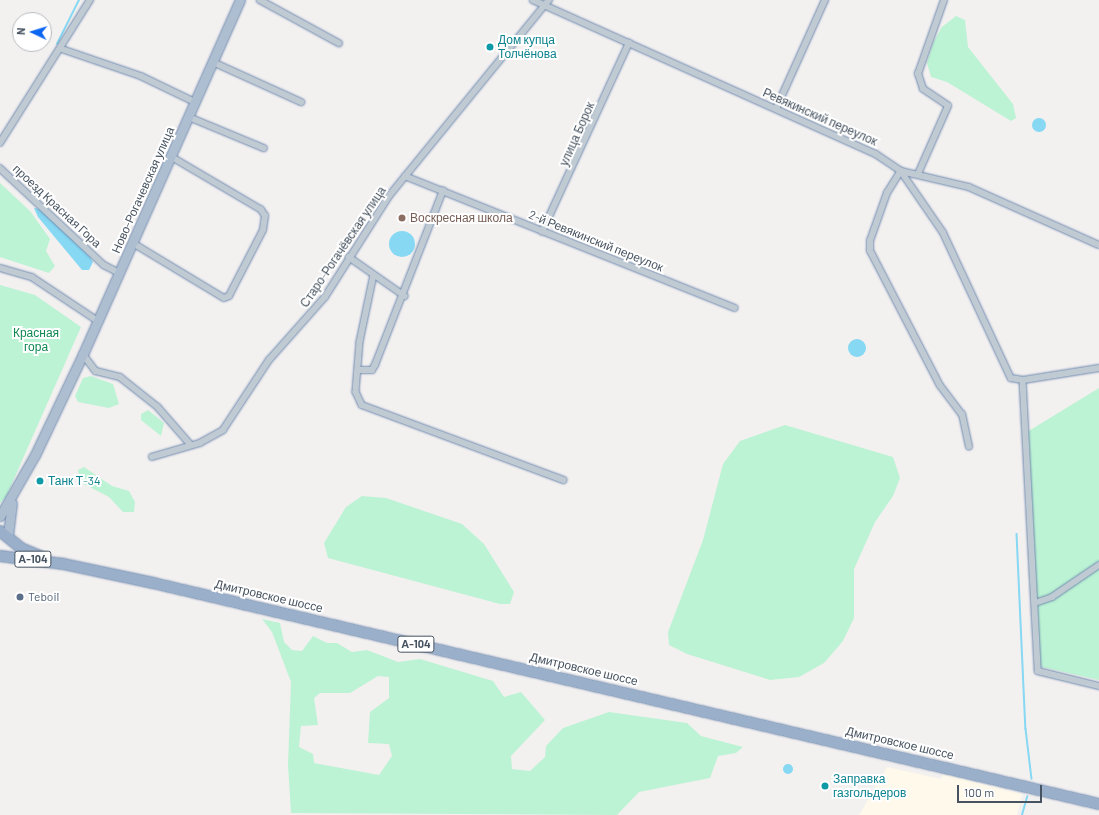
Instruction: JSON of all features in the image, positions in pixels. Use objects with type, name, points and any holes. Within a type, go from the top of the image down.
[{"type":"highway","name":"А-104","points":[[1,555],[9,548],[6,535]]},
{"type":"highway","name":"А-104","points":[[6,535],[29,552],[63,564]]},
{"type":"highway","name":"А-104","points":[[1,555],[63,564]]},
{"type":"highway","name":"Дмитровское шоссе","points":[[63,564],[734,717],[1099,804]]},
{"type":"main road","name":"Ново-Рогачевская улица","points":[[17,488],[33,459],[83,354],[240,0]]},
{"type":"main road","points":[[0,516],[17,488]]},
{"type":"main road","points":[[6,535],[9,514],[17,488]]},
{"type":"street","points":[[0,143],[62,48],[90,0]]},
{"type":"street","points":[[260,0],[339,43]]},
{"type":"street","name":"Ревякинский переулок","points":[[533,0],[876,154],[901,171],[969,187],[1099,245]]},
{"type":"street","name":"Старо-Рогачёвская улица","points":[[152,457],[210,439],[227,425],[269,360],[325,297],[349,256],[405,176],[549,0]]},
{"type":"street","points":[[776,109],[825,0]]},
{"type":"street","points":[[918,174],[948,106],[923,89],[918,74],[944,0]]},
{"type":"street","name":"улица Борок","points":[[542,232],[629,43]]},
{"type":"street","points":[[62,48],[141,76],[195,102]]},
{"type":"street","points":[[213,62],[301,102]]},
{"type":"street","points":[[189,117],[264,148]]},
{"type":"street","points":[[133,243],[227,298],[263,230],[265,216],[261,210],[171,157]]},
{"type":"street","name":"проезд Красная Гора","points":[[0,168],[104,264],[120,273]]},
{"type":"street","points":[[969,447],[962,415],[940,386],[870,251],[887,193],[901,171],[943,232],[1011,378],[1023,380],[1099,368]]},
{"type":"street","name":"2-й Ревякинский переулок","points":[[405,176],[735,308]]},
{"type":"street","points":[[360,370],[372,370],[405,296],[444,191]]},
{"type":"street","points":[[349,256],[405,296]]},
{"type":"street","points":[[0,268],[32,277],[98,321]]},
{"type":"street","points":[[374,275],[360,342],[360,370],[356,392],[362,405],[564,480]]},
{"type":"street","points":[[83,354],[96,371],[120,377],[158,407],[191,445]]},
{"type":"street","points":[[1023,380],[1038,671],[1099,686]]},
{"type":"street","points":[[1035,603],[1052,597],[1099,565]]},
{"type":"shaded area","points":[[887,767],[941,779],[943,774],[1022,794],[1017,815],[859,815]]},
{"type":"green space","points":[[956,16],[965,20],[968,47],[1013,104],[1016,118],[1011,121],[947,82],[931,77],[927,63],[933,43],[942,27]]},
{"type":"green space","points":[[0,183],[30,211],[50,239],[46,251],[55,266],[49,273],[0,257]]},
{"type":"green space","name":"Красная гора","points":[[0,285],[35,295],[81,327],[6,497],[0,503]]},
{"type":"green space","points":[[91,376],[113,384],[119,404],[109,408],[78,402],[75,396],[83,378]]},
{"type":"green space","points":[[1099,388],[1099,680],[1038,666],[1027,432]]},
{"type":"green space","points":[[148,410],[164,423],[161,436],[141,420],[141,414]]},
{"type":"green space","points":[[785,425],[893,457],[900,478],[893,496],[875,522],[854,569],[854,618],[843,641],[824,663],[799,677],[770,680],[687,654],[669,645],[668,632],[703,540],[723,464],[740,441]]},
{"type":"green space","points":[[84,467],[112,486],[129,491],[135,502],[134,512],[123,512],[109,497],[80,482],[78,470]]},
{"type":"green space","points":[[362,496],[386,498],[462,524],[484,544],[514,592],[510,604],[500,604],[328,558],[324,543],[346,507]]},
{"type":"green space","points":[[262,619],[280,623],[284,642],[292,650],[302,651],[313,636],[327,643],[337,643],[352,652],[367,650],[398,662],[420,659],[493,681],[504,697],[521,692],[545,720],[511,756],[512,769],[530,771],[545,757],[546,746],[563,728],[609,712],[687,723],[701,736],[743,747],[736,753],[718,756],[710,778],[639,792],[617,815],[291,813],[288,765],[291,682],[272,632]],"holes":[[[378,676],[389,677],[389,698],[370,712],[368,743],[389,744],[392,756],[379,775],[314,763],[313,754],[299,747],[301,726],[318,725],[314,698],[320,693],[350,693]]]},
{"type":"water","points":[[1036,118],[1042,118],[1046,122],[1046,128],[1042,132],[1036,132],[1032,128],[1032,122]]},
{"type":"water","points":[[34,208],[41,209],[90,257],[93,262],[89,270],[82,270],[38,217]]},
{"type":"water","points":[[402,231],[411,235],[415,244],[411,253],[402,257],[393,253],[389,244],[393,235]]},
{"type":"water","points":[[857,339],[863,342],[866,348],[863,354],[857,357],[851,354],[848,348],[851,342]]},
{"type":"water","points":[[786,764],[790,764],[792,765],[792,773],[786,774],[783,771],[783,767]]},
{"type":"waterway","points":[[57,44],[79,0]]},
{"type":"waterway","points":[[1017,534],[1026,729],[1032,779]]},
{"type":"waterway","points":[[1022,815],[1027,797]]},
{"type":"place","name":"Дом купца Толчёнова","points":[[490,47]]},
{"type":"place","name":"Воскресная школа","points":[[402,218]]},
{"type":"place","name":"Танк Т-34","points":[[40,481]]},
{"type":"place","name":"Teboil","points":[[20,597]]},
{"type":"place","name":"Заправка газгольдеров","points":[[825,786]]}]
